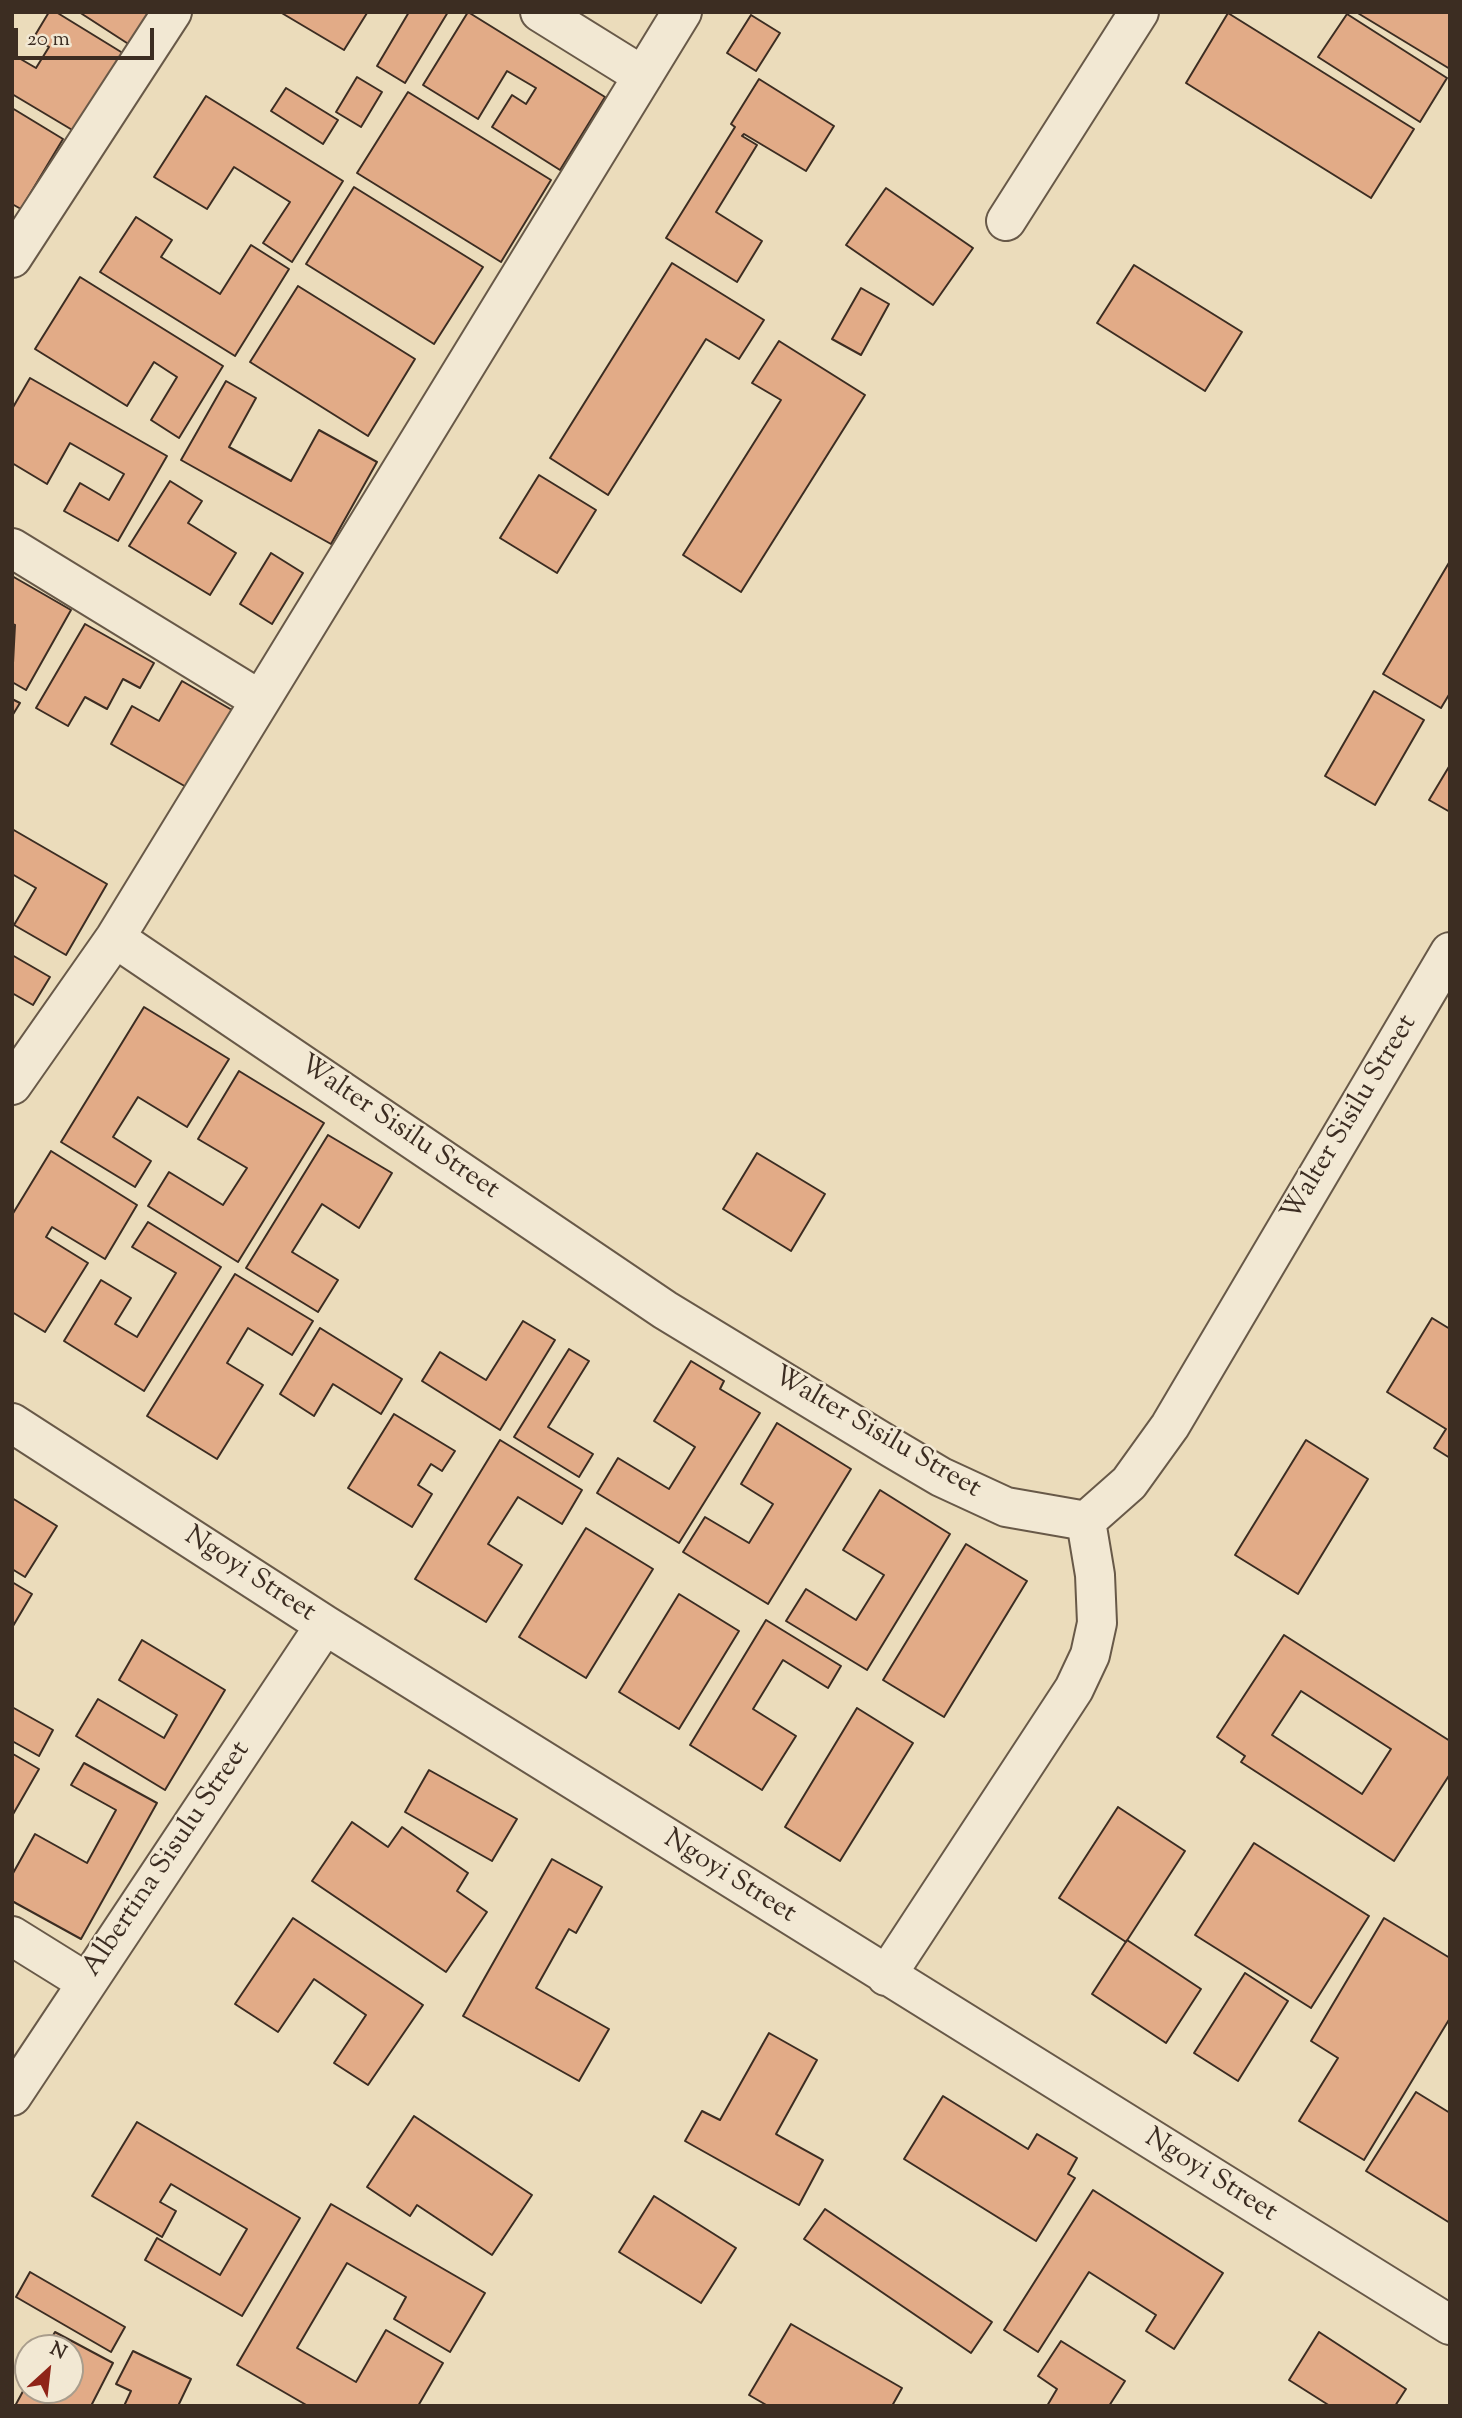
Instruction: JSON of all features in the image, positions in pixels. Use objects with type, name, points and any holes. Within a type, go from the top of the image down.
[{"type":"street","points":[[12,258],[173,12]]},
{"type":"street","points":[[540,12],[643,76]]},
{"type":"street","points":[[12,1085],[115,939],[682,12]]},
{"type":"street","points":[[1006,221],[1139,12]]},
{"type":"street","points":[[12,548],[260,700]]},
{"type":"street","name":"Walter Sisilu Street","points":[[115,939],[665,1310],[901,1454],[941,1477],[1006,1507],[1086,1521],[1129,1483],[1170,1426],[1450,952]]},
{"type":"street","name":"Ngoyi Street","points":[[12,1423],[325,1625],[1450,2325]]},
{"type":"street","points":[[886,1976],[1074,1689],[1090,1655],[1097,1623],[1095,1575],[1086,1521]]},
{"type":"street","name":"Albertina Sisulu Street","points":[[12,2096],[325,1625]]},
{"type":"street","points":[[12,1936],[86,1982]]},
{"type":"building","points":[[49,12],[56,12],[126,55],[79,134],[12,94],[12,54],[36,68],[49,47],[34,37]]},
{"type":"building","points":[[79,12],[151,12],[130,45]]},
{"type":"building","points":[[280,12],[365,12],[367,13],[344,50]]},
{"type":"building","points":[[409,12],[448,12],[405,83],[377,66]]},
{"type":"building","points":[[468,12],[605,97],[560,170],[492,127],[512,95],[526,104],[536,88],[507,71],[478,119],[423,85]]},
{"type":"building","points":[[1356,12],[1450,12],[1450,69]]},
{"type":"building","points":[[1228,13],[1414,129],[1371,198],[1186,83]]},
{"type":"building","points":[[1347,14],[1447,78],[1420,122],[1318,57]]},
{"type":"building","points":[[751,15],[780,33],[756,71],[727,53]]},
{"type":"building","points":[[357,77],[382,92],[361,127],[336,112]]},
{"type":"building","points":[[759,79],[834,126],[806,171],[744,134],[742,136],[757,145],[716,212],[762,241],[737,282],[666,238],[735,127],[731,124]]},
{"type":"building","points":[[286,88],[338,120],[323,144],[271,111]]},
{"type":"building","points":[[408,92],[551,180],[501,262],[357,173]]},
{"type":"building","points":[[206,96],[343,181],[292,262],[263,243],[290,202],[234,167],[207,209],[154,177]]},
{"type":"building","points":[[12,108],[63,139],[21,209],[12,204]]},
{"type":"building","points":[[354,187],[483,267],[434,344],[306,264]]},
{"type":"building","points":[[886,188],[973,248],[933,305],[846,245]]},
{"type":"building","points":[[136,217],[172,240],[161,257],[220,294],[251,245],[289,269],[235,356],[100,272]]},
{"type":"building","points":[[672,263],[764,320],[739,359],[706,339],[608,495],[550,458]]},
{"type":"building","points":[[1134,265],[1242,332],[1205,391],[1097,323]]},
{"type":"building","points":[[80,277],[223,366],[179,438],[151,420],[177,377],[154,362],[127,406],[35,349]]},
{"type":"building","points":[[298,286],[415,359],[368,436],[250,362]]},
{"type":"building","points":[[861,288],[889,304],[861,355],[832,339]]},
{"type":"building","points":[[779,341],[865,395],[741,592],[683,555],[781,400],[752,383]]},
{"type":"building","points":[[30,378],[167,456],[118,541],[64,511],[80,483],[109,500],[124,474],[70,443],[47,484],[12,463],[12,409]]},
{"type":"building","points":[[226,381],[256,398],[229,447],[291,481],[319,430],[377,462],[331,544],[181,460]]},
{"type":"building","points":[[539,475],[596,510],[557,573],[500,538]]},
{"type":"building","points":[[170,481],[202,501],[188,523],[236,553],[210,595],[129,546]]},
{"type":"building","points":[[271,553],[303,573],[272,624],[240,604]]},
{"type":"building","points":[[1450,561],[1450,693],[1441,708],[1383,674]]},
{"type":"building","points":[[12,576],[71,610],[26,690],[12,682],[15,625],[12,624]]},
{"type":"building","points":[[85,624],[154,663],[140,688],[123,679],[107,709],[85,697],[68,726],[36,708]]},
{"type":"building","points":[[182,681],[232,710],[188,788],[111,744],[132,706],[159,721]]},
{"type":"building","points":[[1374,691],[1424,720],[1375,805],[1325,776]]},
{"type":"building","points":[[12,699],[20,703],[12,716]]},
{"type":"building","points":[[1450,765],[1450,812],[1429,800]]},
{"type":"building","points":[[12,829],[107,884],[66,955],[14,925],[36,888],[12,874]]},
{"type":"building","points":[[12,955],[50,977],[33,1005],[12,993]]},
{"type":"building","points":[[144,1007],[229,1059],[187,1127],[138,1097],[113,1137],[151,1161],[135,1187],[61,1142]]},
{"type":"building","points":[[239,1071],[324,1123],[238,1262],[148,1206],[169,1172],[223,1205],[247,1168],[198,1139]]},
{"type":"building","points":[[328,1135],[392,1173],[359,1228],[322,1204],[292,1252],[338,1280],[318,1312],[246,1268]]},
{"type":"building","points":[[51,1151],[137,1205],[105,1259],[52,1227],[46,1237],[88,1263],[45,1332],[12,1312],[12,1215]]},
{"type":"building","points":[[757,1153],[825,1194],[791,1251],[723,1209]]},
{"type":"building","points":[[148,1222],[221,1267],[144,1391],[64,1341],[101,1280],[131,1298],[115,1324],[137,1337],[176,1273],[132,1247]]},
{"type":"building","points":[[235,1274],[313,1321],[292,1355],[248,1328],[227,1363],[263,1385],[217,1459],[147,1416]]},
{"type":"building","points":[[1432,1318],[1450,1329],[1450,1458],[1434,1448],[1446,1429],[1387,1392]]},
{"type":"building","points":[[523,1321],[555,1340],[500,1430],[422,1381],[440,1352],[486,1380]]},
{"type":"building","points":[[320,1328],[402,1379],[381,1414],[333,1384],[314,1416],[280,1394]]},
{"type":"building","points":[[569,1349],[589,1361],[548,1427],[593,1454],[579,1477],[514,1437]]},
{"type":"building","points":[[691,1361],[724,1381],[720,1389],[760,1413],[679,1543],[597,1493],[618,1458],[669,1489],[695,1447],[654,1421]]},
{"type":"building","points":[[394,1414],[455,1451],[442,1471],[431,1464],[418,1485],[432,1494],[412,1527],[348,1488]]},
{"type":"building","points":[[777,1423],[851,1469],[768,1604],[683,1552],[705,1517],[749,1543],[773,1504],[741,1484]]},
{"type":"building","points":[[500,1440],[582,1490],[562,1524],[518,1497],[488,1544],[522,1565],[486,1622],[415,1579]]},
{"type":"building","points":[[1306,1440],[1368,1479],[1298,1594],[1235,1555]]},
{"type":"building","points":[[880,1490],[950,1534],[867,1670],[786,1621],[806,1589],[856,1620],[884,1575],[843,1550]]},
{"type":"building","points":[[12,1498],[57,1526],[25,1577],[12,1569]]},
{"type":"building","points":[[586,1528],[653,1569],[586,1678],[519,1637]]},
{"type":"building","points":[[966,1544],[1027,1581],[944,1717],[883,1680]]},
{"type":"building","points":[[12,1582],[32,1594],[13,1626],[12,1625]]},
{"type":"building","points":[[679,1594],[739,1631],[679,1729],[619,1692]]},
{"type":"building","points":[[766,1620],[841,1666],[828,1688],[783,1660],[753,1709],[796,1736],[762,1790],[690,1745]]},
{"type":"building","points":[[1284,1635],[1450,1741],[1450,1774],[1394,1861],[1241,1762],[1245,1756],[1217,1737]],"holes":[[[1301,1691],[1391,1749],[1362,1794],[1272,1735]]]},
{"type":"building","points":[[142,1640],[225,1690],[165,1790],[76,1736],[98,1699],[164,1738],[177,1715],[119,1680]]},
{"type":"building","points":[[12,1707],[53,1730],[39,1756],[12,1741]]},
{"type":"building","points":[[857,1708],[913,1743],[840,1861],[785,1827]]},
{"type":"building","points":[[13,1754],[39,1769],[12,1816],[12,1756]]},
{"type":"building","points":[[84,1763],[157,1803],[81,1939],[12,1901],[12,1875],[35,1834],[87,1863],[116,1810],[71,1785]]},
{"type":"building","points":[[429,1770],[517,1819],[492,1861],[405,1812]]},
{"type":"building","points":[[1118,1807],[1185,1851],[1126,1942],[1059,1898]]},
{"type":"building","points":[[352,1822],[388,1847],[402,1827],[468,1873],[457,1891],[487,1912],[446,1972],[312,1881]]},
{"type":"building","points":[[1254,1843],[1369,1916],[1311,2008],[1195,1935]]},
{"type":"building","points":[[552,1859],[602,1887],[576,1933],[569,1929],[536,1988],[609,2029],[579,2081],[463,2016]]},
{"type":"building","points":[[293,1918],[423,2005],[368,2085],[334,2063],[366,2015],[314,1979],[278,2032],[235,2004]]},
{"type":"building","points":[[1384,1918],[1450,1958],[1450,2018],[1364,2160],[1299,2121],[1338,2058],[1311,2041]]},
{"type":"building","points":[[1127,1940],[1201,1989],[1166,2043],[1092,1994]]},
{"type":"building","points":[[1245,1973],[1288,2001],[1238,2081],[1194,2053]]},
{"type":"building","points":[[769,2033],[817,2060],[776,2134],[823,2160],[799,2205],[685,2141],[702,2111],[720,2120]]},
{"type":"building","points":[[1416,2092],[1450,2113],[1450,2223],[1366,2171]]},
{"type":"building","points":[[943,2096],[1028,2149],[1037,2134],[1077,2158],[1068,2174],[1075,2178],[1036,2241],[904,2159]]},
{"type":"building","points":[[414,2116],[532,2195],[492,2255],[417,2205],[410,2216],[367,2187]]},
{"type":"building","points":[[137,2122],[300,2218],[242,2316],[145,2260],[157,2238],[220,2275],[247,2229],[171,2184],[160,2202],[176,2211],[162,2237],[92,2196]]},
{"type":"building","points":[[1093,2190],[1223,2273],[1174,2349],[1146,2331],[1156,2315],[1089,2272],[1038,2352],[1004,2330]]},
{"type":"building","points":[[654,2196],[736,2248],[701,2303],[619,2252]]},
{"type":"building","points":[[331,2204],[485,2293],[450,2352],[394,2319],[406,2297],[347,2263],[297,2348],[356,2382],[386,2330],[443,2363],[418,2406],[308,2406],[237,2365]]},
{"type":"building","points":[[825,2209],[992,2322],[971,2353],[804,2239]]},
{"type":"building","points":[[30,2272],[125,2327],[111,2352],[16,2297]]},
{"type":"building","points":[[791,2324],[902,2388],[892,2406],[768,2406],[749,2395]]},
{"type":"building","points":[[1319,2332],[1406,2389],[1395,2406],[1330,2406],[1289,2380]]},
{"type":"building","points":[[1061,2341],[1125,2381],[1109,2406],[1047,2406],[1057,2389],[1038,2376]]},
{"type":"building","points":[[84,2348],[113,2363],[91,2406],[15,2406],[84,2404]]},
{"type":"building","points":[[133,2351],[191,2379],[178,2406],[124,2406],[131,2391],[116,2384]]}]
